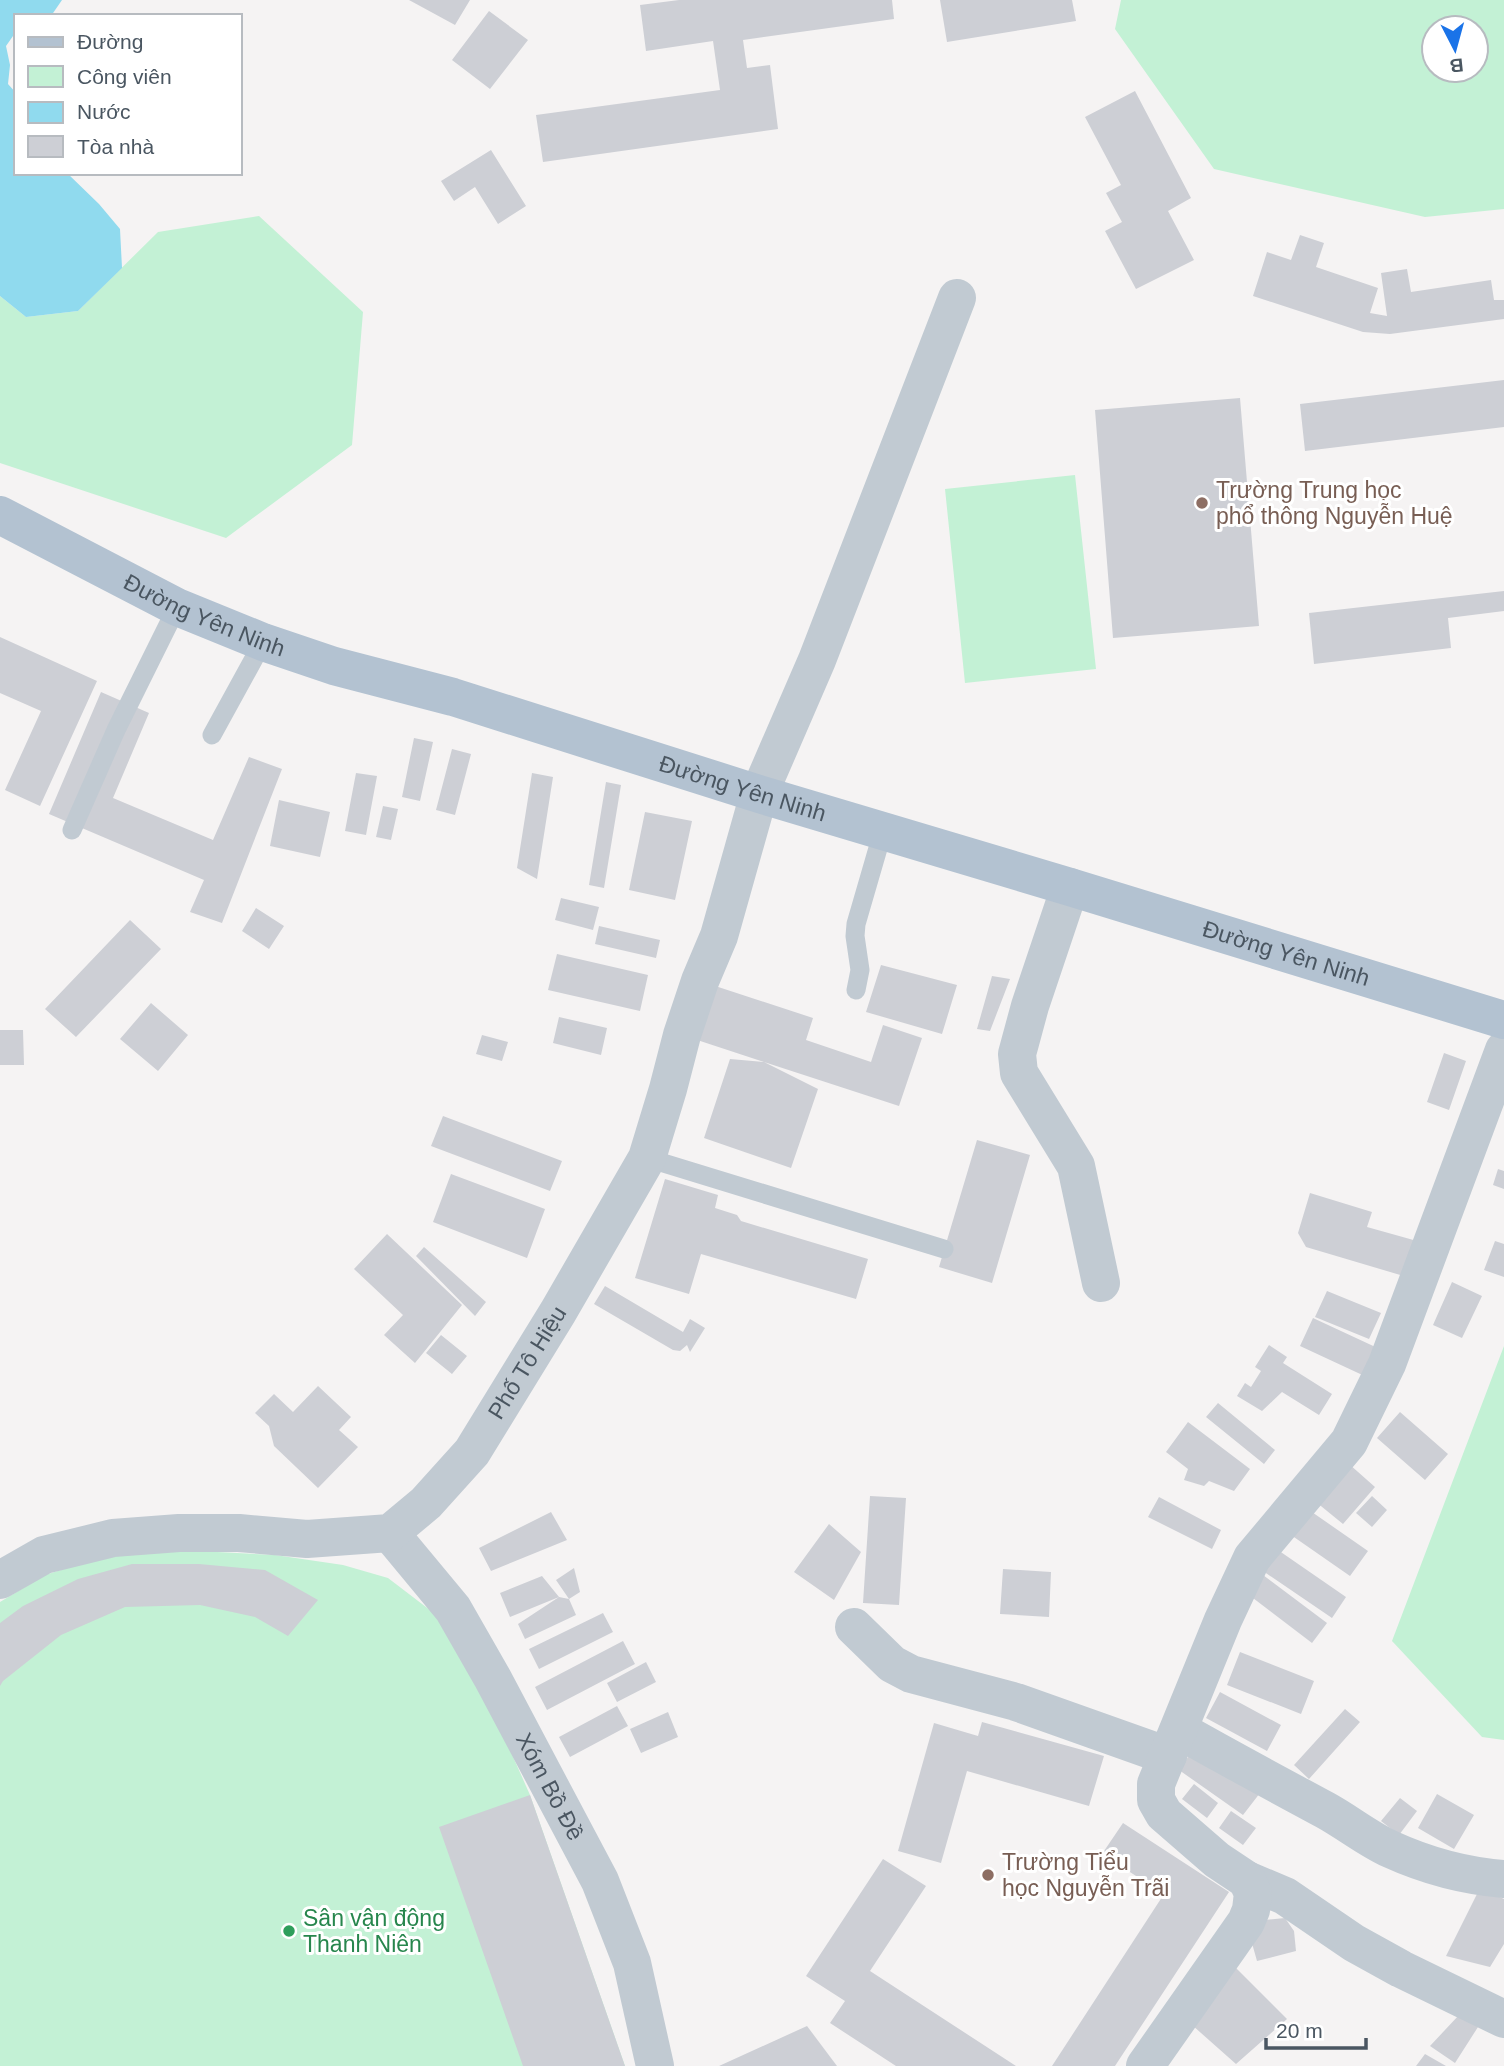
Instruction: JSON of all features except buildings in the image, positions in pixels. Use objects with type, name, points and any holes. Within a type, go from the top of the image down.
[{"type":"main road","name":"Đường Yên Ninh","points":[[0,515],[177,607],[263,642],[334,666],[453,697],[759,794],[1504,1020]]},
{"type":"street","name":"Phố Tô Hiệu","points":[[390,1533],[426,1503],[472,1452],[558,1312],[647,1157],[682,1035],[719,936],[759,794],[817,660],[957,298]]},
{"type":"street","points":[[1070,887],[1030,1006],[1017,1054],[1019,1073],[1076,1166],[1101,1283]]},
{"type":"street","points":[[1504,1050],[1382,1375],[1349,1442],[1252,1558],[1223,1620],[1156,1784],[1156,1800],[1164,1814],[1217,1860],[1247,1880],[1285,1896],[1354,1943],[1504,2019]]},
{"type":"street","points":[[0,1580],[44,1555],[113,1538],[179,1533],[239,1533],[307,1539],[390,1533]]},
{"type":"street","name":"Xóm Bồ Đề","points":[[390,1533],[453,1609],[600,1881],[632,1963],[654,2066]]},
{"type":"street","points":[[854,1627],[892,1664],[911,1674],[1174,1743],[1257,1774],[1389,1848],[1480,1877],[1504,1879]]},
{"type":"street","points":[[1145,2066],[1246,1922],[1253,1893],[1247,1880]]},
{"type":"lane","points":[[72,831],[116,730],[177,607]]},
{"type":"lane","points":[[212,735],[263,642]]},
{"type":"lane","points":[[856,989],[860,970],[856,924],[883,831]]},
{"type":"lane","points":[[647,1157],[944,1249]]},
{"type":"green space","points":[[1121,0],[1504,0],[1504,209],[1425,217],[1214,169],[1115,29]]},
{"type":"green space","points":[[259,216],[363,312],[352,445],[226,538],[0,463],[0,296],[26,317],[78,311],[158,232]]},
{"type":"green space","points":[[1075,475],[1096,669],[965,683],[945,489]]},
{"type":"green space","points":[[1504,1346],[1504,1740],[1482,1737],[1392,1641]]},
{"type":"green space","name":"Sân vận động Thanh Niên","points":[[179,1550],[275,1555],[343,1565],[388,1578],[443,1620],[483,1689],[530,1795],[625,2066],[0,2066],[0,1602],[45,1575],[111,1554]]},
{"type":"water","points":[[0,0],[62,0],[52,14],[14,14],[13,36],[6,46],[10,65],[8,84],[14,91],[14,175],[69,175],[120,229],[122,268],[78,311],[26,317],[0,296]]},
{"type":"place","name":"Trường Trung học phổ thông Nguyễn Huệ","points":[[1202,503]]},
{"type":"place","name":"Trường Tiểu học Nguyễn Trãi","points":[[988,1875]]},
{"type":"place","name":"Sân vận động Thanh Niên","points":[[289,1931]]}]
